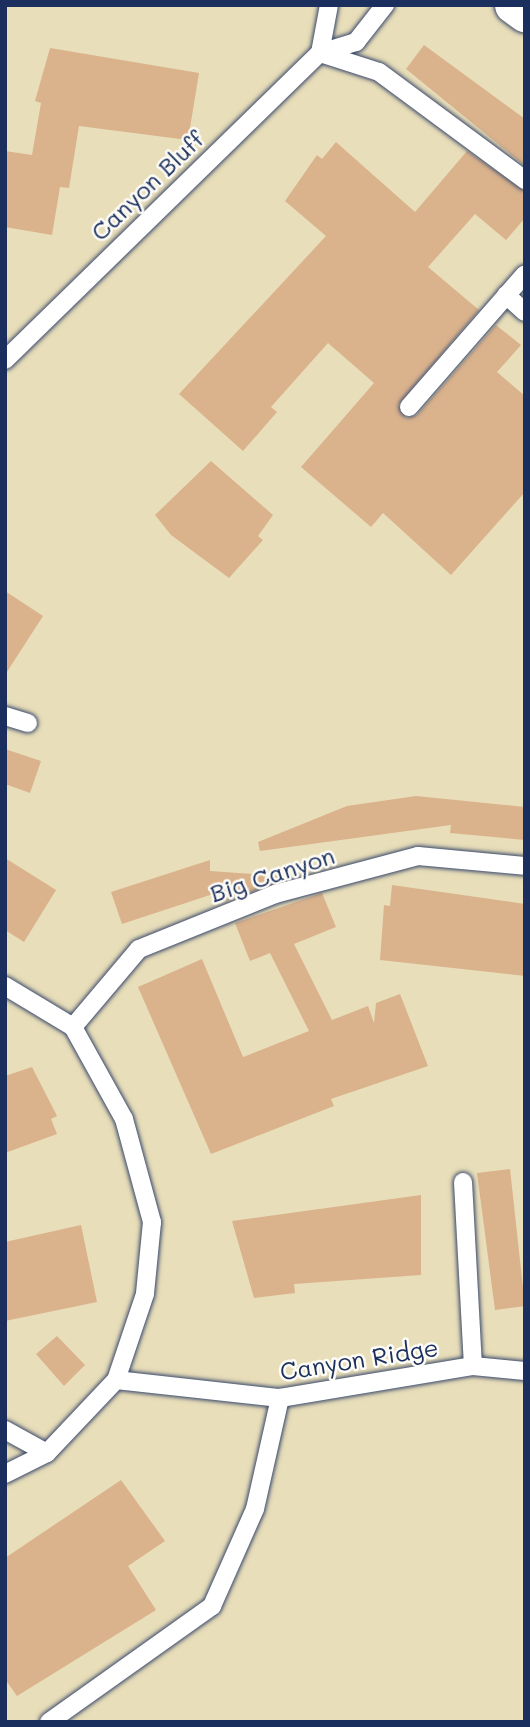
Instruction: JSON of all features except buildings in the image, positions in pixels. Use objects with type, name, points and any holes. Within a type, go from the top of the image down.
[{"type":"main road","points":[[514,5],[525,13]]},
{"type":"lane","points":[[329,5],[320,53],[379,72],[525,180]]},
{"type":"lane","name":"Canyon Bluff","points":[[7,355],[320,53],[356,42],[385,5]]},
{"type":"lane","points":[[409,407],[525,274]]},
{"type":"lane","points":[[506,295],[525,312]]},
{"type":"lane","points":[[5,716],[28,723]]},
{"type":"lane","name":"Big Canyon","points":[[73,1027],[139,949],[275,894],[418,856],[525,866]]},
{"type":"lane","points":[[5,1474],[47,1453],[116,1380],[145,1294],[152,1222],[124,1119],[73,1027],[8,990]]},
{"type":"lane","points":[[463,1182],[473,1366]]},
{"type":"lane","name":"Canyon Ridge","points":[[116,1380],[280,1398],[473,1366],[525,1371]]},
{"type":"lane","points":[[49,1722],[212,1606],[255,1509],[280,1398]]},
{"type":"lane","points":[[5,1430],[47,1453]]}]
